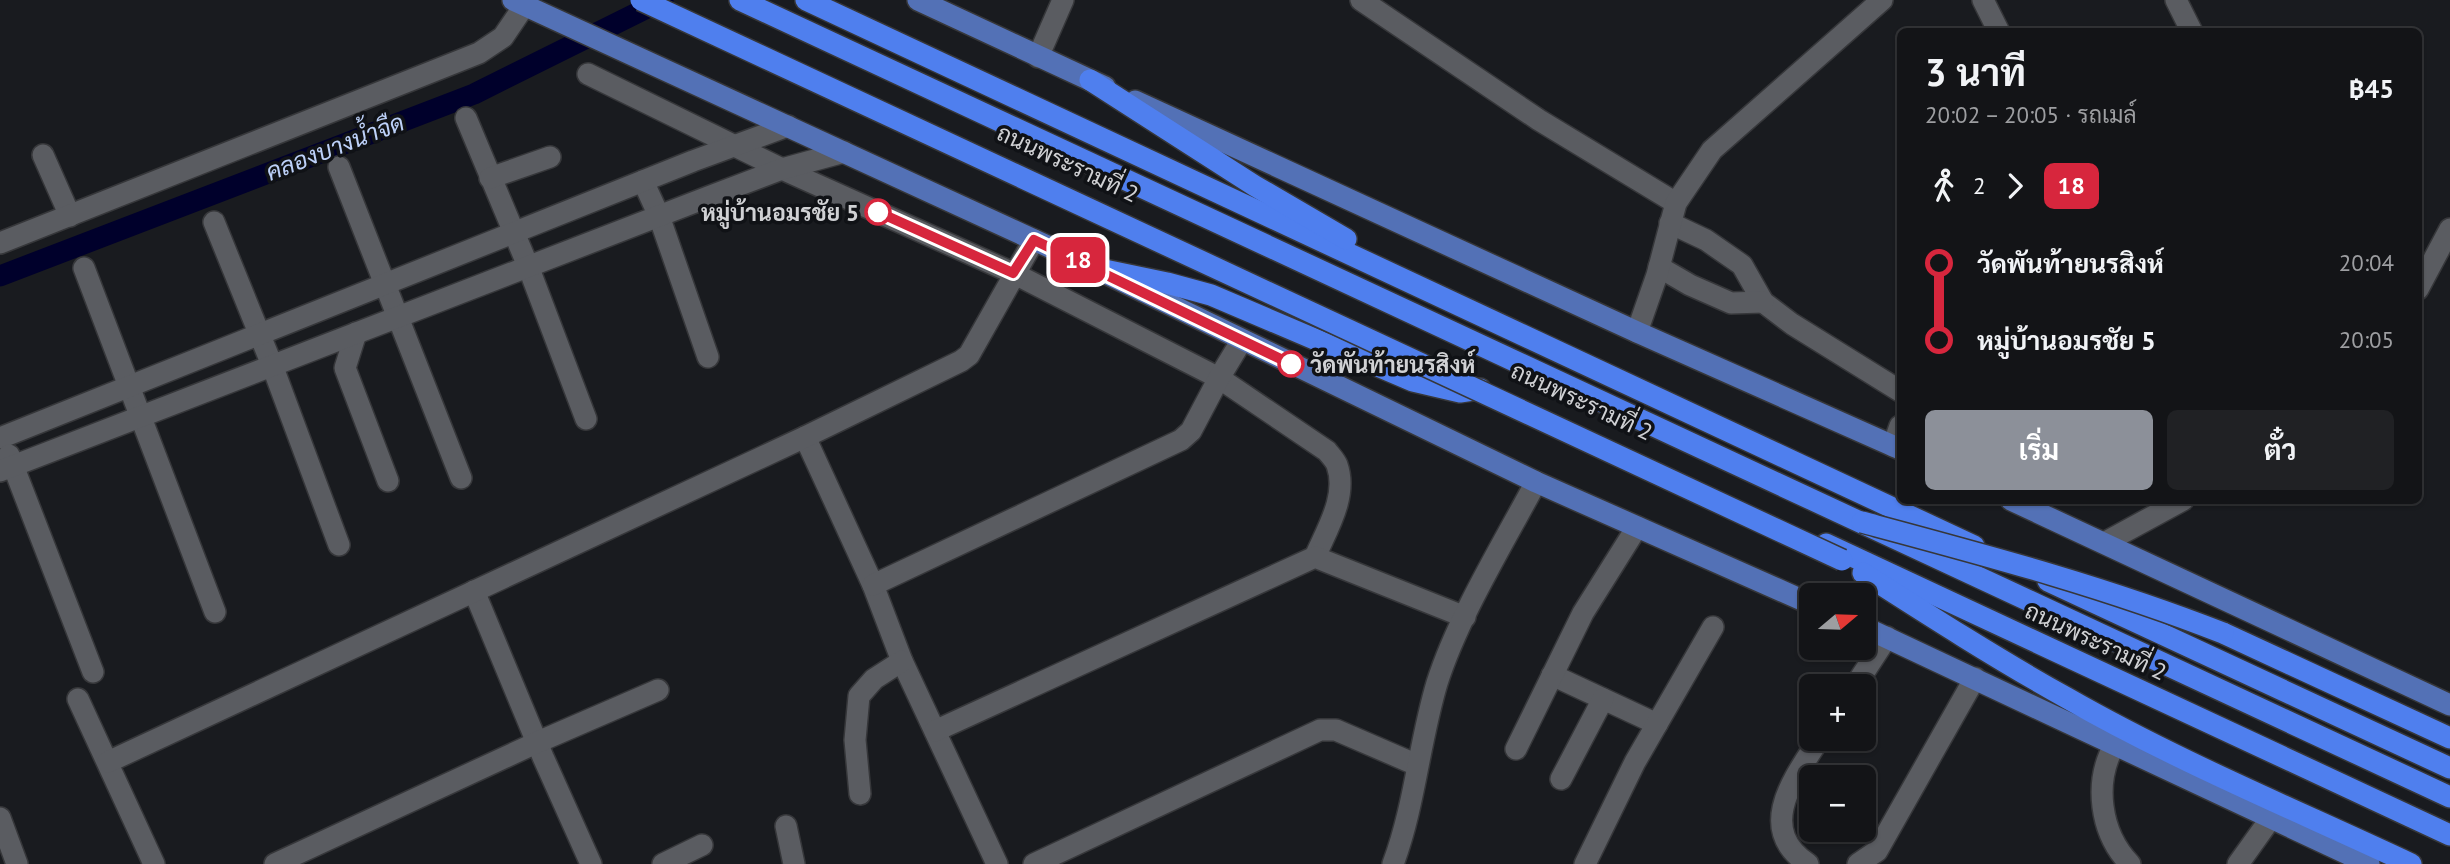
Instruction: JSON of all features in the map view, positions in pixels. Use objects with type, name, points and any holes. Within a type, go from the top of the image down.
[{"type":"highway","points":[[641,0],[2450,844]]},
{"type":"highway","name":"ถนนพระรามที่ 2","points":[[652,0],[1489,386],[2450,835]]},
{"type":"highway","points":[[740,0],[2450,797]]},
{"type":"highway","name":"ถนนพระรามที่ 2","points":[[806,0],[2450,768]]},
{"type":"highway","points":[[1090,80],[1255,187],[1499,325]]},
{"type":"highway","points":[[1095,268],[1167,282],[1211,295],[1413,381],[1460,392],[1471,392],[1489,386]]},
{"type":"highway","points":[[1861,522],[2043,571],[2169,612],[2223,633],[2450,738]]},
{"type":"highway","points":[[1842,560],[2068,699],[2169,752],[2411,864]]},
{"type":"main road","points":[[918,0],[1637,332],[1897,440]]},
{"type":"main road","points":[[519,3],[1095,268],[1536,482],[1799,599]]},
{"type":"main road","points":[[2020,504],[2450,705]]},
{"type":"main road","points":[[1876,632],[2369,864]]},
{"type":"street","points":[[1038,57],[1063,0]]},
{"type":"street","points":[[1361,0],[1673,213],[1742,265],[1763,302],[1823,344],[1897,389]]},
{"type":"street","points":[[1637,332],[1659,267],[1673,213],[1712,150],[1882,0]]},
{"type":"street","points":[[1983,0],[1997,28]]},
{"type":"street","points":[[2176,0],[2190,28]]},
{"type":"street","points":[[0,243],[479,53],[503,37],[519,3]]},
{"type":"street","points":[[588,75],[782,169],[1013,273],[1219,378],[1327,451],[1336,465],[1339,482],[1338,503],[1315,557],[935,731]]},
{"type":"street","points":[[466,118],[528,266],[586,419]]},
{"type":"street","points":[[93,672],[6,468],[0,437],[693,161],[788,126]]},
{"type":"street","points":[[6,468],[782,169],[844,152]]},
{"type":"street","points":[[43,155],[70,216]]},
{"type":"street","points":[[490,178],[550,157]]},
{"type":"street","points":[[693,161],[708,197]]},
{"type":"street","points":[[339,167],[461,478]]},
{"type":"street","points":[[643,181],[659,216],[708,357]]},
{"type":"street","points":[[214,222],[272,365],[339,545]]},
{"type":"street","points":[[2422,282],[2450,229]]},
{"type":"street","points":[[108,762],[961,361],[969,355],[1034,240]]},
{"type":"street","points":[[1659,267],[1690,285],[1731,303],[1763,302]]},
{"type":"street","points":[[85,268],[215,612]]},
{"type":"street","points":[[356,333],[345,368],[388,481]]},
{"type":"street","points":[[873,585],[1181,440],[1191,430],[1242,340]]},
{"type":"street","points":[[804,437],[873,585],[902,661],[997,864]]},
{"type":"street","points":[[1393,864],[1415,792],[1417,765],[1438,680],[1465,617],[1536,482]]},
{"type":"street","points":[[2104,543],[2176,504]]},
{"type":"street","points":[[1516,749],[1583,613],[1637,527]]},
{"type":"street","points":[[1315,557],[1465,617]]},
{"type":"street","points":[[474,591],[591,864]]},
{"type":"street","points":[[1585,864],[1635,762],[1713,627]]},
{"type":"street","points":[[1863,674],[1887,637]]},
{"type":"street","points":[[860,794],[855,740],[859,696],[874,679],[902,661]]},
{"type":"street","points":[[1552,675],[1657,724]]},
{"type":"street","points":[[1858,864],[1877,851],[1975,678]]},
{"type":"street","points":[[275,864],[538,742],[658,690]]},
{"type":"street","points":[[1560,779],[1603,698]]},
{"type":"street","points":[[78,699],[153,864]]},
{"type":"street","points":[[1034,864],[1320,730],[1336,730],[1417,765]]},
{"type":"street","points":[[2115,744],[2107,757],[2101,788],[2106,827],[2121,854],[2130,864]]},
{"type":"street","points":[[1808,864],[1786,843],[1781,823],[1790,783],[1811,751]]},
{"type":"street","points":[[0,818],[17,864]]},
{"type":"street","points":[[2238,864],[2272,818]]},
{"type":"street","points":[[786,826],[794,864]]},
{"type":"street","points":[[663,864],[702,845]]},
{"type":"waterway","name":"คลองบางน้ำจืด","points":[[0,276],[474,94],[663,0]]},
{"type":"bus line","name":"18","points":[[878,212],[1013,273],[1034,240],[1291,364]]},
{"type":"place","name":"หมู่บ้านอมรชัย 5","points":[[878,212]]},
{"type":"place","name":"วัดพันท้ายนรสิงห์","points":[[1291,364]]}]
